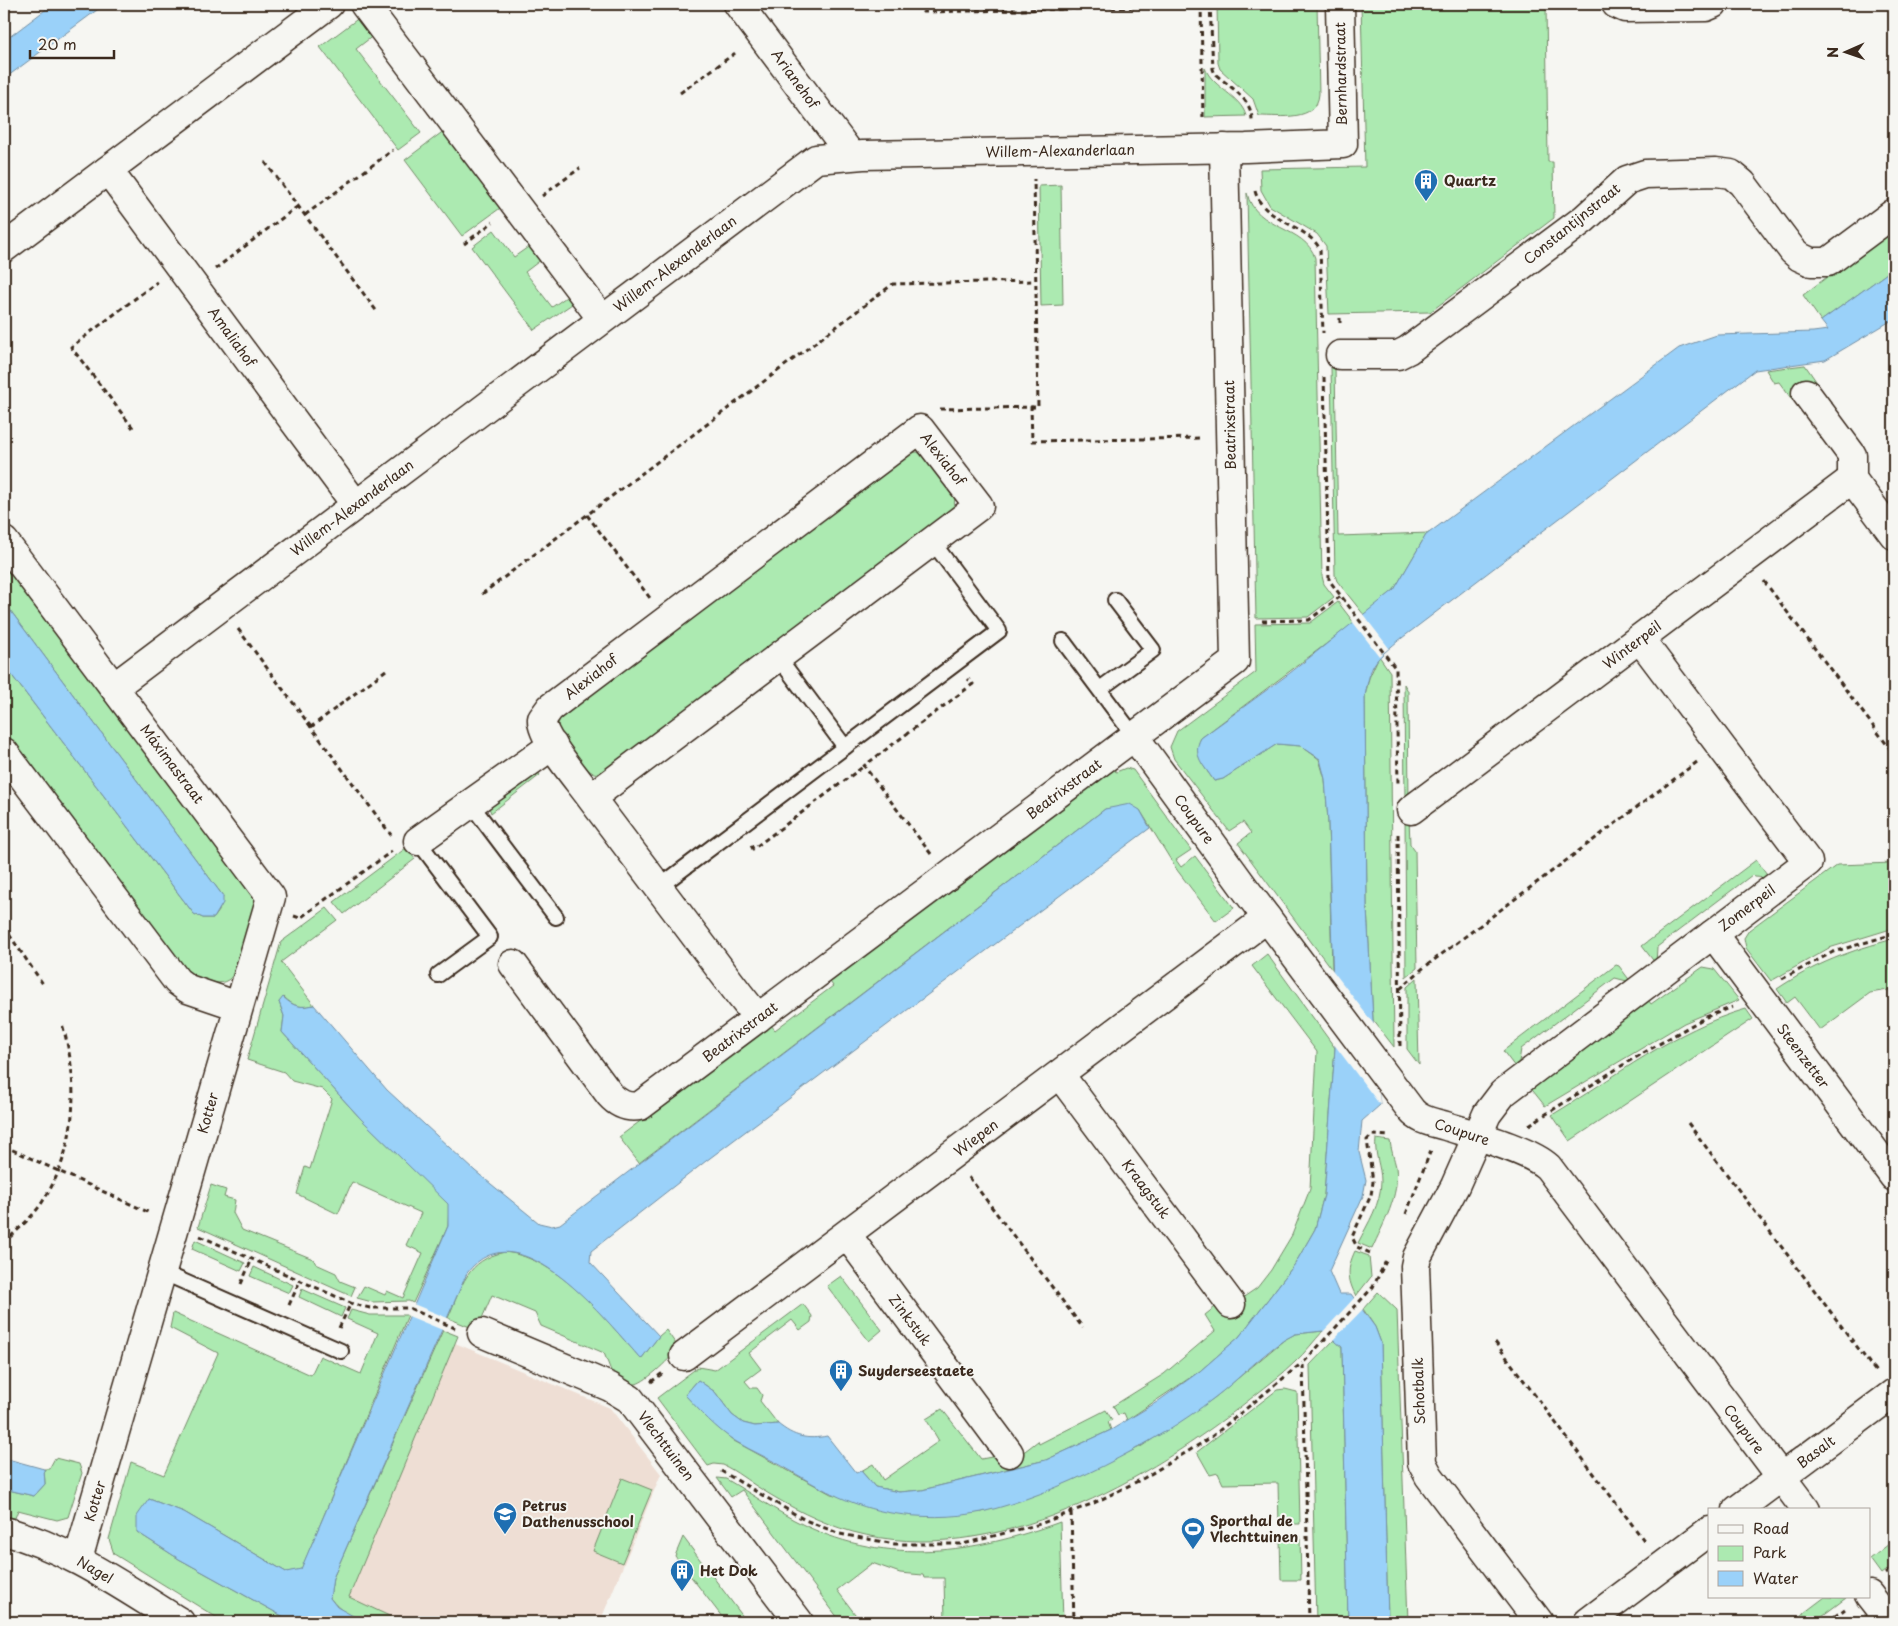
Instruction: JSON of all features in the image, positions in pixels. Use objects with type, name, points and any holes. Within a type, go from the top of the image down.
[{"type":"street","points":[[4,248],[329,4]]},
{"type":"street","points":[[364,4],[528,201],[602,319]]},
{"type":"street","name":"Arianehof","points":[[738,4],[851,155]]},
{"type":"street","name":"Bernhardstraat","points":[[1340,4],[1343,144]]},
{"type":"street","points":[[1616,4],[1625,8],[1706,7],[1713,4]]},
{"type":"street","name":"Willem-Alexanderlaan","points":[[114,687],[816,159],[851,155],[1343,144]]},
{"type":"street","name":"Beatrixstraat","points":[[513,964],[610,1094],[620,1104],[632,1107],[648,1102],[1235,661],[1224,148]]},
{"type":"street","name":"Amaliahof","points":[[108,170],[356,505]]},
{"type":"street","name":"Constantijnstraat","points":[[1329,357],[1398,355],[1408,350],[1584,219],[1626,180],[1645,174],[1716,172],[1731,174],[1742,182],[1793,251],[1811,262],[1828,262],[1894,213]]},
{"type":"street","points":[[1806,393],[1852,455],[1852,479],[1894,535]]},
{"type":"street","name":"Alexiahof","points":[[592,798],[979,506],[920,429],[550,708],[542,719],[541,725],[553,745],[592,798],[758,1018]]},
{"type":"street","name":"Winterpeil","points":[[1402,810],[1640,639],[1852,479]]},
{"type":"street","name":"Máximastraat","points":[[4,541],[271,897]]},
{"type":"street","name":"Zomerpeil","points":[[1477,1136],[1491,1108],[1508,1088],[1808,862],[1640,639]]},
{"type":"street","name":"Coupure","points":[[1134,736],[1331,1004],[1417,1116],[1532,1156],[1548,1167],[1804,1508]]},
{"type":"street","points":[[409,843],[553,745]]},
{"type":"street","points":[[4,752],[12,782],[177,981],[188,989],[238,1006],[271,897]]},
{"type":"street","name":"Wiepen","points":[[684,1356],[1267,918]]},
{"type":"street","name":"Steenzetter","points":[[1713,934],[1894,1177]]},
{"type":"street","name":"Kotter","points":[[78,1558],[238,1006]]},
{"type":"street","name":"Kraagstuk","points":[[1060,1074],[1232,1304]]},
{"type":"street","name":"Schotbalk","points":[[1477,1136],[1458,1180],[1417,1257],[1415,1266],[1422,1463],[1429,1476],[1539,1622]]},
{"type":"street","name":"Zinkstuk","points":[[847,1235],[1010,1453]]},
{"type":"street","name":"Vlechttuinen","points":[[482,1334],[610,1387],[630,1398],[799,1622]]},
{"type":"street","name":"Basalt","points":[[1740,1508],[1781,1477],[1886,1384]]},
{"type":"street","name":"Nagel","points":[[4,1531],[48,1545],[78,1558],[180,1622]]},
{"type":"street","points":[[1588,1622],[1708,1532]]},
{"type":"lane","points":[[659,887],[999,631],[932,542]]},
{"type":"lane","points":[[1100,689],[1153,650],[1115,600]]},
{"type":"lane","points":[[1063,641],[1134,736]]},
{"type":"lane","points":[[778,657],[844,747]]},
{"type":"lane","points":[[470,803],[556,917]]},
{"type":"lane","points":[[409,843],[490,937],[438,975]]},
{"type":"lane","points":[[162,1272],[340,1351]]},
{"type":"path","points":[[917,4],[923,12],[1201,5],[1203,126]]},
{"type":"path","points":[[1210,4],[1213,69],[1215,74],[1246,102],[1250,108],[1252,125]]},
{"type":"path","points":[[680,93],[740,49]]},
{"type":"path","points":[[305,215],[393,150]]},
{"type":"path","points":[[265,162],[378,313]]},
{"type":"path","points":[[464,244],[580,168]]},
{"type":"path","points":[[1034,174],[1038,407]]},
{"type":"path","points":[[1254,188],[1258,202],[1268,211],[1305,232],[1316,242],[1320,249],[1329,357],[1329,580],[1396,669],[1402,810],[1400,989],[1400,1042],[1402,1051]]},
{"type":"path","points":[[211,272],[298,206]]},
{"type":"path","points":[[482,594],[893,284],[1035,281]]},
{"type":"path","points":[[132,428],[71,347],[156,282]]},
{"type":"path","points":[[1038,407],[1031,407],[1032,441],[1212,438]]},
{"type":"path","points":[[932,409],[1038,407]]},
{"type":"path","points":[[587,515],[652,601]]},
{"type":"path","points":[[1761,578],[1894,754]]},
{"type":"path","points":[[1261,621],[1309,620],[1341,596]]},
{"type":"path","points":[[237,628],[311,727],[409,843],[300,918],[281,911],[271,897]]},
{"type":"path","points":[[742,825],[753,849],[973,684],[952,666]]},
{"type":"path","points":[[311,727],[386,670]]},
{"type":"path","points":[[1400,989],[1422,969],[1701,759]]},
{"type":"path","points":[[864,766],[933,857]]},
{"type":"path","points":[[4,927],[43,984]]},
{"type":"path","points":[[1780,981],[1833,952],[1894,934]]},
{"type":"path","points":[[1548,1111],[1706,1017],[1742,1004]]},
{"type":"path","points":[[4,1243],[42,1203],[58,1170],[67,1143],[74,1098],[73,1073],[62,1024]]},
{"type":"path","points":[[1688,1123],[1886,1384]]},
{"type":"path","points":[[1370,1253],[1357,1247],[1352,1237],[1371,1195],[1373,1182],[1367,1140],[1372,1135],[1390,1136]]},
{"type":"path","points":[[1403,1220],[1434,1143]]},
{"type":"path","points":[[4,1146],[152,1214]]},
{"type":"path","points":[[968,1174],[1083,1328]]},
{"type":"path","points":[[192,1232],[353,1304],[370,1308],[409,1308],[447,1325]]},
{"type":"path","points":[[716,1471],[729,1474],[805,1520],[856,1538],[895,1544],[964,1544],[1014,1532],[1071,1512],[1144,1478],[1203,1443],[1310,1355],[1374,1287],[1389,1253]]},
{"type":"path","points":[[232,1304],[252,1259]]},
{"type":"path","points":[[280,1325],[300,1281]]},
{"type":"path","points":[[1495,1342],[1650,1548]]},
{"type":"path","points":[[630,1398],[684,1356]]},
{"type":"path","points":[[1303,1362],[1309,1622]]},
{"type":"path","points":[[1071,1512],[1074,1622]]},
{"type":"path","points":[[1827,1622],[1875,1603],[1894,1567]]},
{"type":"shaded area","name":"Petrus Dathenusschool","points":[[455,1343],[610,1408],[661,1474],[600,1622],[402,1622],[349,1597]]},
{"type":"green space","points":[[1217,4],[1317,4],[1319,94],[1317,103],[1312,109],[1296,115],[1259,116],[1253,99],[1220,69],[1218,63]]},
{"type":"green space","points":[[1361,4],[1546,4],[1548,162],[1553,162],[1554,218],[1430,312],[1329,314],[1326,246],[1317,234],[1270,206],[1261,190],[1260,169],[1365,167]]},
{"type":"green space","points":[[360,17],[374,35],[356,49],[421,133],[398,150],[320,47]]},
{"type":"green space","points":[[1205,68],[1214,81],[1239,103],[1246,116],[1205,117]]},
{"type":"green space","points":[[445,130],[503,206],[462,236],[405,160]]},
{"type":"green space","points":[[1061,185],[1063,305],[1041,306],[1039,186]]},
{"type":"green space","points":[[1247,193],[1252,205],[1260,214],[1302,240],[1310,248],[1315,258],[1322,576],[1324,584],[1334,597],[1308,617],[1256,618]]},
{"type":"green space","points":[[1894,227],[1894,268],[1821,321],[1803,295]]},
{"type":"green space","points":[[494,230],[514,257],[531,245],[542,259],[525,272],[552,307],[569,295],[575,302],[534,330],[472,247]]},
{"type":"green space","points":[[1805,365],[1818,384],[1793,401],[1779,382],[1774,383],[1766,370]]},
{"type":"green space","points":[[1335,366],[1338,536],[1430,533],[1426,535],[1394,590],[1364,615],[1337,581],[1335,575],[1331,367]]},
{"type":"green space","points":[[917,452],[926,456],[955,496],[954,508],[602,774],[587,770],[581,765],[557,730],[560,716],[910,453]]},
{"type":"green space","points":[[4,562],[254,895],[251,924],[241,959],[231,978],[225,982],[217,983],[201,979],[180,967],[4,734],[4,665],[194,914],[203,918],[214,918],[219,911],[223,896],[4,602]]},
{"type":"green space","points":[[1338,602],[1354,623],[1201,738],[1198,750],[1201,761],[1214,781],[1223,779],[1277,744],[1301,746],[1319,759],[1325,779],[1328,821],[1332,970],[1238,843],[1251,833],[1243,822],[1229,831],[1174,759],[1170,747],[1177,731],[1256,672],[1255,624],[1310,623]]},
{"type":"green space","points":[[1379,656],[1390,672],[1394,1047],[1373,1020],[1367,908],[1365,696],[1369,678]]},
{"type":"green space","points":[[1404,684],[1408,691],[1409,804],[1405,804]]},
{"type":"green space","points":[[1112,766],[1116,772],[1126,768],[1133,770],[1191,850],[1176,860],[1181,867],[1195,856],[1234,908],[1216,921],[1177,870],[1140,810],[1105,809],[639,1163],[619,1137],[770,1024],[775,1030],[833,986],[828,979]]},
{"type":"green space","points":[[535,768],[540,775],[491,813],[488,805]]},
{"type":"green space","points":[[1405,817],[1409,817],[1410,844],[1415,851],[1417,968],[1406,977]]},
{"type":"green space","points":[[406,848],[415,859],[344,914],[334,902]]},
{"type":"green space","points":[[1756,860],[1769,878],[1752,875],[1657,947],[1656,964],[1642,946]]},
{"type":"green space","points":[[1894,863],[1894,928],[1829,948],[1771,981],[1746,948],[1744,938],[1749,930],[1837,865]]},
{"type":"green space","points":[[327,908],[337,920],[281,962],[314,1005],[298,1006],[284,997],[279,1002],[284,1016],[282,1032],[361,1119],[449,1204],[448,1226],[413,1303],[409,1301],[372,1302],[357,1298],[364,1286],[385,1295],[387,1291],[403,1298],[423,1253],[406,1245],[421,1213],[352,1182],[338,1214],[297,1194],[305,1167],[310,1169],[332,1099],[322,1089],[292,1081],[284,1072],[247,1060],[281,942]]},
{"type":"green space","points":[[1894,939],[1894,989],[1870,993],[1820,1030],[1795,997],[1787,1003],[1777,989],[1805,972],[1833,959]]},
{"type":"green space","points":[[1267,954],[1335,1048],[1324,1195],[1315,1229],[1295,1264],[1239,1337],[1200,1371],[1127,1420],[1124,1413],[1118,1415],[1113,1406],[1164,1374],[1215,1331],[1205,1315],[1219,1304],[1226,1309],[1257,1288],[1271,1270],[1292,1235],[1310,1189],[1317,1052],[1252,966]]},
{"type":"green space","points":[[1616,965],[1619,966],[1631,982],[1615,978],[1521,1049],[1519,1062],[1515,1067],[1503,1051]]},
{"type":"green space","points":[[1703,967],[1714,969],[1739,1000],[1684,1023],[1545,1106],[1529,1086],[1646,997],[1651,1004]]},
{"type":"green space","points":[[1417,978],[1419,1065],[1407,1049],[1407,987]]},
{"type":"green space","points":[[1746,1009],[1753,1019],[1570,1141],[1552,1115],[1670,1042],[1694,1029]]},
{"type":"green space","points":[[1376,1139],[1390,1141],[1397,1178],[1390,1210],[1372,1249],[1358,1243],[1379,1198],[1381,1176]]},
{"type":"green space","points":[[211,1185],[226,1190],[224,1197],[235,1200],[233,1213],[242,1230],[313,1259],[316,1264],[336,1273],[340,1281],[355,1287],[351,1296],[198,1227]]},
{"type":"green space","points":[[195,1240],[245,1263],[241,1271],[192,1249]]},
{"type":"green space","points":[[1355,1251],[1369,1256],[1371,1277],[1356,1296],[1349,1274],[1349,1268]]},
{"type":"green space","points":[[505,1252],[525,1257],[563,1278],[597,1310],[641,1359],[666,1330],[678,1347],[671,1357],[653,1374],[641,1382],[633,1384],[613,1376],[604,1353],[541,1326],[535,1313],[492,1295],[477,1330],[448,1318],[467,1276],[482,1261]]},
{"type":"green space","points":[[254,1267],[293,1285],[289,1293],[250,1276]]},
{"type":"green space","points":[[841,1276],[882,1330],[869,1341],[827,1286]]},
{"type":"green space","points":[[302,1289],[345,1308],[341,1317],[299,1297]]},
{"type":"green space","points":[[1378,1292],[1397,1310],[1408,1622],[1388,1622],[1381,1343],[1375,1327],[1363,1309]]},
{"type":"green space","points":[[803,1304],[812,1316],[811,1322],[800,1330],[792,1320],[749,1353],[761,1369],[745,1381],[751,1388],[757,1388],[762,1395],[760,1401],[778,1424],[755,1426],[743,1423],[732,1415],[715,1392],[698,1380],[685,1395],[734,1441],[831,1494],[925,1516],[982,1512],[1072,1479],[1142,1446],[1214,1398],[1284,1340],[1295,1334],[1323,1331],[1286,1371],[1212,1428],[1118,1486],[1067,1510],[1014,1528],[960,1539],[906,1541],[853,1532],[829,1524],[783,1502],[723,1465],[714,1464],[708,1466],[657,1398],[698,1367],[715,1370]]},
{"type":"green space","points":[[351,1310],[370,1315],[408,1315],[301,1570],[286,1572],[184,1512],[149,1499],[137,1532],[179,1559],[293,1622],[224,1622],[114,1554],[109,1539],[131,1462],[164,1475],[218,1353],[170,1328],[173,1313],[311,1375],[320,1356],[361,1374],[378,1333],[347,1319]]},
{"type":"green space","points":[[443,1330],[458,1336],[349,1597],[402,1622],[362,1620],[345,1613],[330,1598],[333,1578]]},
{"type":"green space","points":[[1334,1340],[1342,1347],[1348,1622],[1316,1622],[1310,1365]]},
{"type":"green space","points":[[1285,1389],[1297,1392],[1300,1524],[1279,1524],[1278,1483],[1223,1484],[1218,1473],[1210,1475],[1197,1452],[1277,1390]]},
{"type":"green space","points":[[942,1409],[981,1459],[1025,1451],[1038,1441],[1039,1444],[1106,1410],[1112,1420],[1108,1422],[1111,1430],[1046,1460],[922,1490],[899,1492],[875,1487],[861,1471],[873,1464],[883,1480],[939,1441],[926,1419]]},
{"type":"green space","points":[[55,1458],[79,1464],[82,1473],[68,1517],[57,1520],[18,1510],[15,1518],[4,1516],[4,1489],[34,1496],[45,1484],[44,1469],[49,1469]]},
{"type":"green space","points":[[622,1478],[652,1490],[622,1563],[593,1551]]},
{"type":"green space","points":[[717,1478],[726,1479],[804,1525],[836,1538],[867,1546],[900,1550],[964,1547],[1028,1533],[1060,1522],[1063,1622],[945,1622],[944,1578],[924,1578],[923,1575],[900,1573],[872,1563],[837,1590],[861,1622],[841,1622],[742,1490],[731,1497]]},
{"type":"green space","points":[[1300,1536],[1301,1580],[1281,1580],[1280,1537]]},
{"type":"green space","points":[[683,1537],[747,1622],[726,1622],[675,1556]]},
{"type":"green space","points":[[1894,1540],[1894,1564],[1881,1574],[1870,1559]]},
{"type":"green space","points":[[1824,1598],[1846,1598],[1814,1622],[1792,1622]]},
{"type":"water","points":[[53,4],[105,4],[4,79],[4,41]]},
{"type":"water","points":[[1894,268],[1894,319],[1825,360],[1755,370],[1398,641],[1378,659],[1371,670],[1365,696],[1367,908],[1380,1105],[1362,1121],[1359,1152],[1366,1180],[1363,1196],[1329,1271],[1339,1294],[1351,1294],[1375,1327],[1381,1343],[1388,1622],[1348,1622],[1342,1347],[1323,1331],[1295,1334],[1284,1340],[1223,1391],[1190,1415],[1134,1450],[1103,1466],[1072,1481],[1011,1504],[982,1512],[960,1515],[936,1517],[902,1515],[864,1507],[827,1491],[735,1441],[696,1407],[685,1395],[698,1380],[715,1392],[732,1415],[743,1423],[755,1426],[778,1424],[795,1435],[813,1438],[827,1436],[856,1473],[861,1471],[875,1487],[899,1492],[922,1490],[1046,1460],[1111,1430],[1157,1402],[1200,1371],[1239,1337],[1295,1264],[1315,1229],[1324,1195],[1335,1048],[1328,821],[1325,779],[1320,759],[1301,746],[1277,744],[1223,779],[1214,781],[1198,756],[1198,744],[1201,738],[1290,673],[1394,590],[1426,535],[1679,348],[1717,335],[1828,330],[1821,321]]},
{"type":"water","points":[[4,602],[223,896],[223,903],[214,918],[203,918],[194,914],[4,665]]},
{"type":"water","points":[[1130,804],[1140,810],[1150,828],[706,1161],[591,1251],[590,1262],[659,1336],[641,1359],[585,1298],[561,1277],[536,1261],[511,1253],[488,1256],[467,1273],[333,1578],[330,1598],[337,1607],[364,1622],[293,1622],[179,1559],[137,1532],[137,1516],[149,1499],[184,1512],[286,1572],[301,1569],[448,1226],[448,1204],[361,1119],[282,1032],[284,1016],[279,1002],[283,997],[297,1006],[314,1005],[387,1090],[475,1171],[539,1223],[552,1226],[560,1224],[1105,809]]},
{"type":"water","points":[[4,1458],[44,1469],[45,1484],[34,1496],[4,1489]]},
{"type":"pier","points":[[1362,613],[1389,648],[1379,656],[1352,621]]},
{"type":"pier","points":[[1330,967],[1376,1027],[1380,1105],[1333,1043]]},
{"type":"pier","points":[[1356,1296],[1364,1307],[1363,1309],[1332,1341],[1321,1334]]},
{"type":"pier","points":[[411,1303],[450,1319],[445,1331],[406,1315]]},
{"type":"place","name":"Quartz","points":[[1426,202]]},
{"type":"place","name":"Suyderseestaete","points":[[841,1392]]},
{"type":"place","name":"Petrus Dathenusschool","points":[[505,1535]]},
{"type":"place","name":"Sporthal de Vlechttuinen","points":[[1193,1550]]},
{"type":"place","name":"Het Dok","points":[[682,1592]]}]
